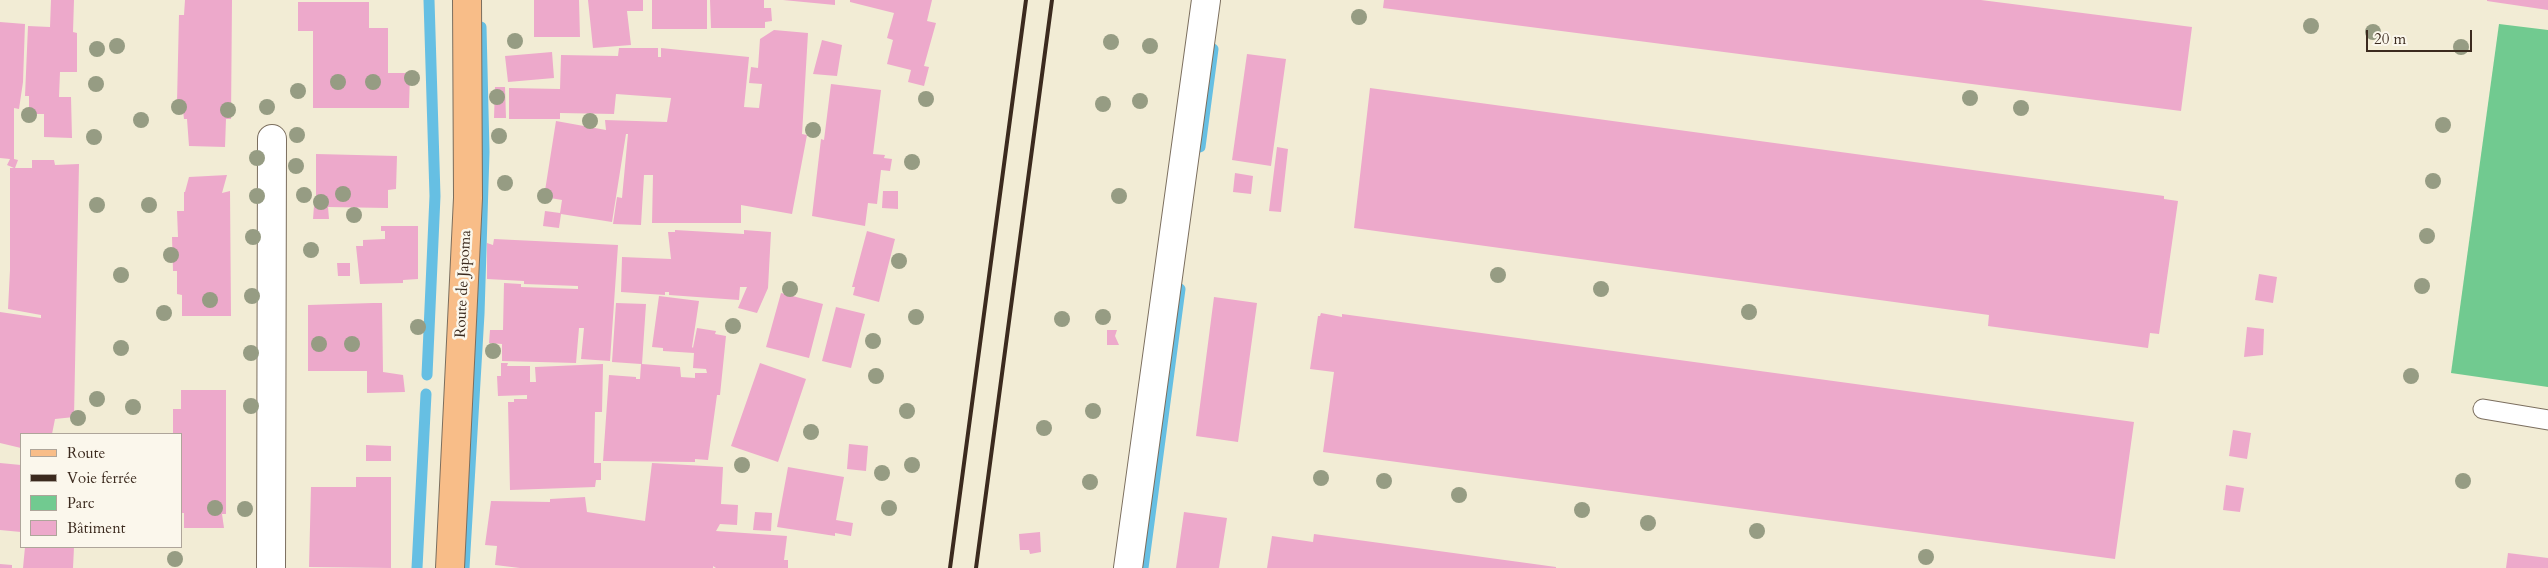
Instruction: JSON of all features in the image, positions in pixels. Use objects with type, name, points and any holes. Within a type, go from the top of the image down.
[{"type":"main road","name":"Route de Japoma","points":[[450,568],[468,198],[467,0]]},
{"type":"street","points":[[1128,568],[1206,0]]},
{"type":"street","points":[[271,568],[272,139]]},
{"type":"lane","points":[[2483,409],[2548,420]]},
{"type":"green space","points":[[2499,24],[2548,30],[2548,387],[2451,373]]},
{"type":"building","points":[[51,0],[74,0],[73,32],[77,33],[77,72],[60,72],[59,97],[71,97],[72,138],[44,137],[44,114],[29,114],[29,96],[25,96],[28,26],[50,27]]},
{"type":"building","points":[[185,0],[232,0],[231,119],[226,119],[225,147],[189,146],[187,119],[184,119],[182,102],[177,102],[179,15],[184,15]]},
{"type":"building","points":[[534,0],[579,0],[580,37],[534,37]]},
{"type":"building","points":[[588,0],[643,0],[643,11],[627,11],[631,45],[593,48]]},
{"type":"building","points":[[652,0],[707,0],[707,29],[652,29]]},
{"type":"building","points":[[710,0],[764,0],[764,8],[771,8],[772,21],[765,22],[765,28],[711,28]]},
{"type":"building","points":[[783,0],[835,0],[835,5]]},
{"type":"building","points":[[850,0],[932,0],[927,21],[936,23],[924,66],[929,67],[924,86],[908,82],[911,70],[887,64],[893,40],[887,38],[894,13],[850,2]]},
{"type":"building","points":[[1384,0],[1981,0],[2192,27],[2181,111],[1383,8]]},
{"type":"building","points":[[2548,0],[2548,10],[2487,1]]},
{"type":"building","points":[[298,2],[369,2],[369,28],[388,28],[388,73],[410,73],[409,108],[313,108],[313,31],[298,31]]},
{"type":"building","points":[[0,22],[25,24],[23,82],[19,109],[14,108],[14,159],[18,160],[15,168],[32,168],[32,160],[54,160],[55,165],[79,164],[74,417],[55,419],[52,433],[20,433],[20,448],[0,443],[0,312],[41,318],[41,315],[8,309],[10,168],[14,168],[7,165],[10,159],[0,158]]},
{"type":"building","points":[[774,30],[808,33],[802,134],[807,135],[792,214],[741,205],[741,223],[652,223],[653,175],[644,175],[641,225],[613,224],[617,197],[622,198],[628,134],[626,134],[612,222],[561,214],[559,228],[543,226],[545,211],[560,213],[562,200],[544,197],[556,121],[606,130],[605,120],[667,122],[671,98],[616,94],[614,114],[560,113],[560,119],[509,119],[509,88],[560,89],[561,55],[618,56],[619,48],[658,48],[658,57],[661,57],[661,48],[749,57],[744,107],[759,108],[762,84],[749,83],[751,67],[758,68],[760,39]]},
{"type":"building","points":[[822,40],[842,45],[837,76],[813,74]]},
{"type":"building","points":[[552,52],[554,78],[508,82],[505,56]]},
{"type":"building","points":[[1247,54],[1286,59],[1271,166],[1232,160]]},
{"type":"building","points":[[831,84],[881,90],[873,154],[885,155],[884,158],[892,159],[890,171],[881,170],[877,204],[868,203],[865,226],[812,216],[821,139],[824,140]]},
{"type":"building","points":[[495,87],[505,87],[506,118],[494,118]]},
{"type":"building","points":[[1370,88],[2164,196],[2164,199],[2178,201],[2159,334],[2150,333],[2148,348],[1988,326],[1989,315],[1354,228]]},
{"type":"building","points":[[1277,147],[1288,149],[1281,212],[1269,211]]},
{"type":"building","points":[[316,154],[397,156],[396,189],[388,190],[388,208],[328,207],[329,219],[313,219],[314,206],[316,206]]},
{"type":"building","points":[[1235,173],[1253,176],[1251,194],[1233,192]]},
{"type":"building","points":[[227,175],[222,193],[230,191],[231,316],[182,316],[182,295],[177,294],[177,271],[173,271],[172,237],[178,237],[177,211],[184,211],[184,192],[189,177]]},
{"type":"building","points":[[883,191],[898,191],[898,209],[882,208]]},
{"type":"building","points":[[381,226],[418,226],[418,279],[403,280],[403,283],[360,284],[356,246],[363,246],[363,240],[385,239],[385,231],[381,231]]},
{"type":"building","points":[[675,230],[744,234],[744,230],[771,232],[768,288],[757,313],[738,308],[747,287],[740,287],[739,300],[669,295],[669,292],[665,292],[665,295],[621,292],[622,257],[671,259],[668,232],[675,232]]},
{"type":"building","points":[[867,231],[895,239],[879,302],[853,295],[855,287],[852,287]]},
{"type":"building","points":[[494,239],[618,245],[610,361],[581,359],[584,328],[579,328],[576,363],[502,361],[502,344],[489,343],[490,330],[503,330],[504,283],[521,284],[521,287],[578,289],[578,286],[524,284],[524,281],[487,279],[487,243],[493,245]]},
{"type":"building","points":[[337,263],[350,263],[350,276],[338,276]]},
{"type":"building","points":[[2259,274],[2277,277],[2273,303],[2255,300]]},
{"type":"building","points":[[781,293],[823,304],[809,358],[766,347]]},
{"type":"building","points":[[659,296],[699,301],[693,348],[697,328],[716,331],[715,334],[726,336],[720,395],[717,395],[708,460],[695,459],[695,462],[603,461],[609,375],[640,379],[641,364],[612,362],[616,303],[646,304],[642,364],[680,367],[681,377],[695,378],[695,373],[707,373],[706,369],[693,368],[694,353],[663,351],[663,348],[652,347]]},
{"type":"building","points":[[1214,297],[1257,303],[1238,442],[1196,436]]},
{"type":"building","points":[[382,303],[383,372],[403,375],[405,392],[367,393],[367,371],[308,371],[308,305]]},
{"type":"building","points":[[836,307],[865,314],[851,368],[822,361]]},
{"type":"building","points":[[1321,313],[1342,317],[1342,314],[2134,422],[2115,559],[1323,452],[1334,372],[1310,369],[1318,316]]},
{"type":"building","points":[[2247,327],[2264,329],[2263,355],[2244,357]]},
{"type":"building","points":[[1107,330],[1117,330],[1115,336],[1119,345],[1107,345]]},
{"type":"building","points":[[501,363],[508,363],[507,366],[530,366],[530,382],[536,382],[535,367],[603,364],[602,412],[595,412],[594,463],[601,463],[601,480],[596,480],[595,487],[510,490],[508,402],[514,402],[514,399],[527,399],[527,395],[498,396],[497,376],[501,376]]},
{"type":"building","points":[[760,363],[806,379],[778,462],[731,446]]},
{"type":"building","points":[[181,390],[226,390],[226,514],[222,514],[224,528],[184,528],[184,513],[182,513],[182,433],[173,433],[173,409],[181,409]]},
{"type":"building","points":[[2233,430],[2251,433],[2247,459],[2229,456]]},
{"type":"building","points":[[849,444],[868,446],[866,471],[847,469]]},
{"type":"building","points":[[366,445],[391,446],[391,461],[366,461]]},
{"type":"building","points":[[0,463],[20,465],[20,532],[0,530]]},
{"type":"building","points":[[652,463],[723,467],[721,504],[738,505],[737,525],[720,524],[716,531],[787,536],[784,560],[788,560],[788,568],[716,568],[713,566],[713,568],[520,568],[495,565],[497,546],[485,545],[491,501],[550,502],[550,499],[585,497],[587,512],[645,521]]},
{"type":"building","points":[[788,467],[844,477],[836,520],[853,523],[851,536],[835,533],[835,536],[777,527]]},
{"type":"building","points":[[356,477],[391,477],[391,568],[309,567],[311,487],[356,487]]},
{"type":"building","points":[[2226,485],[2244,488],[2240,512],[2223,510]]},
{"type":"building","points":[[755,512],[772,513],[771,531],[753,530]]},
{"type":"building","points":[[1184,512],[1227,518],[1219,568],[1176,568]]},
{"type":"building","points":[[1040,532],[1041,552],[1030,554],[1029,550],[1020,550],[1019,534]]},
{"type":"building","points":[[1314,534],[1556,568],[1267,568],[1272,536],[1313,542]]},
{"type":"building","points":[[25,548],[74,548],[73,568],[23,568]]},
{"type":"building","points":[[2508,553],[2548,558],[2548,568],[2506,568]]},
{"type":"building","points":[[0,564],[12,565],[12,568],[0,568]]},
{"type":"waterway","points":[[427,375],[435,196],[429,0]]},
{"type":"waterway","points":[[464,568],[479,314],[484,152],[481,27]]},
{"type":"waterway","points":[[1200,147],[1213,49]]},
{"type":"waterway","points":[[1143,568],[1180,289]]},
{"type":"waterway","points":[[417,568],[426,394]]},
{"type":"railway","points":[[950,568],[1026,0]]},
{"type":"railway","points":[[976,568],[1052,0]]}]
